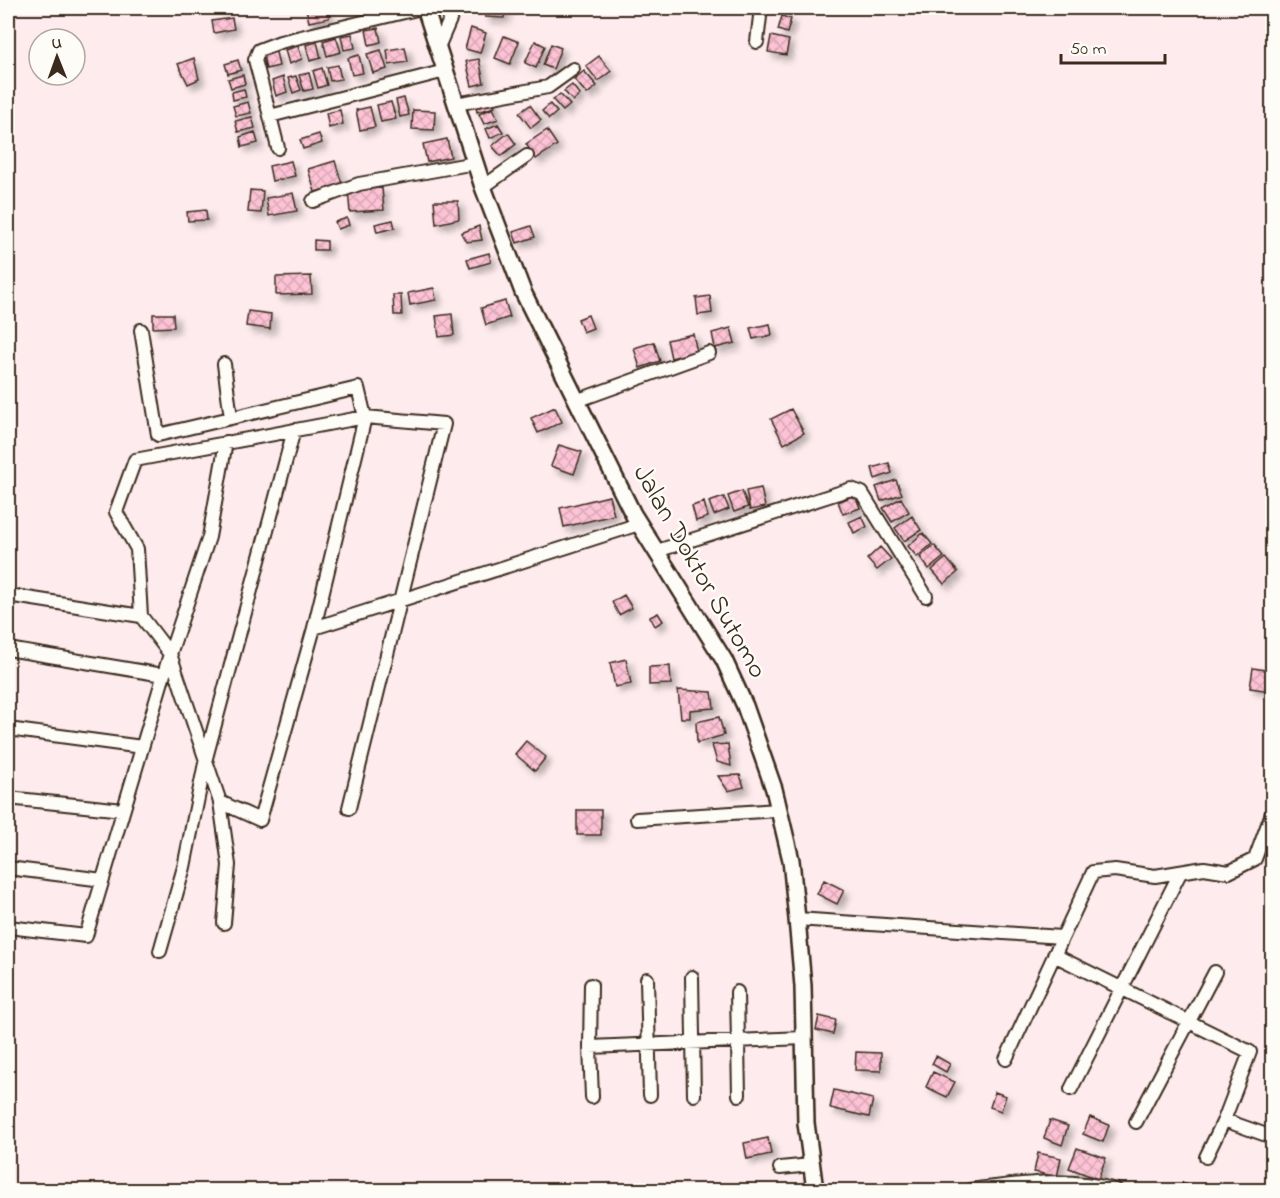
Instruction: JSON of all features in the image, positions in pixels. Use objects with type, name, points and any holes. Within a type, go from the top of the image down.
[{"type":"street","name":"Jalan Doktor Sutomo","points":[[423,8],[439,45],[445,71],[483,187],[523,292],[639,524],[724,660],[761,749],[791,860],[803,986],[806,1123],[815,1191]]},
{"type":"street","points":[[278,148],[255,60],[259,50],[280,42],[423,8]]},
{"type":"street","points":[[439,45],[455,8]]},
{"type":"street","points":[[757,42],[762,8]]},
{"type":"street","points":[[456,104],[548,87],[573,69]]},
{"type":"street","points":[[270,116],[445,71]]},
{"type":"street","points":[[483,187],[526,156]]},
{"type":"street","points":[[313,201],[359,183],[475,163]]},
{"type":"street","points":[[141,330],[158,435],[358,388],[365,417],[314,628],[260,820],[220,802]]},
{"type":"street","points":[[576,400],[709,353]]},
{"type":"street","points":[[224,364],[231,417]]},
{"type":"street","points":[[224,923],[229,865],[220,802],[170,654],[141,616],[137,549],[116,512],[135,460],[365,417],[444,424],[349,808]]},
{"type":"street","points":[[160,951],[184,867],[206,758],[294,430]]},
{"type":"street","points":[[8,927],[86,936],[163,675],[208,537],[226,442]]},
{"type":"street","points":[[657,551],[852,489],[862,493],[926,596]]},
{"type":"street","points":[[314,628],[401,598],[639,524]]},
{"type":"street","points":[[8,595],[141,616]]},
{"type":"street","points":[[8,649],[163,675]]},
{"type":"street","points":[[8,729],[142,747]]},
{"type":"street","points":[[8,798],[123,810]]},
{"type":"street","points":[[637,819],[779,810]]},
{"type":"street","points":[[1006,1059],[1094,872],[1115,870],[1155,876],[1204,868],[1229,872],[1256,859],[1272,813]]},
{"type":"street","points":[[8,868],[103,880]]},
{"type":"street","points":[[1071,1089],[1180,873]]},
{"type":"street","points":[[797,919],[1062,937]]},
{"type":"street","points":[[1054,955],[1250,1052],[1224,1120],[1206,1157]]},
{"type":"street","points":[[1136,1122],[1215,972]]},
{"type":"street","points":[[692,977],[694,1095]]},
{"type":"street","points":[[647,979],[650,1095]]},
{"type":"street","points":[[591,985],[592,1097]]},
{"type":"street","points":[[737,992],[739,1095]]},
{"type":"street","points":[[590,1047],[804,1038]]},
{"type":"street","points":[[1224,1120],[1272,1137]]},
{"type":"street","points":[[780,1168],[811,1165]]},
{"type":"street","points":[[970,1191],[1045,1180],[1077,1182],[1116,1191]]},
{"type":"building","points":[[327,8],[329,18],[309,22],[306,9]]},
{"type":"building","points":[[486,8],[505,8],[504,18],[485,17]]},
{"type":"building","points":[[782,16],[791,19],[787,33],[778,30]]},
{"type":"building","points":[[232,18],[234,29],[214,33],[212,21]]},
{"type":"building","points":[[378,28],[381,42],[369,45],[366,30]]},
{"type":"building","points":[[471,28],[486,33],[480,53],[465,49]]},
{"type":"building","points":[[352,34],[355,48],[344,50],[341,36]]},
{"type":"building","points":[[504,36],[519,42],[510,64],[495,58]]},
{"type":"building","points":[[771,36],[789,40],[786,55],[768,52]]},
{"type":"building","points":[[336,37],[341,52],[327,56],[323,41]]},
{"type":"building","points":[[535,41],[545,46],[536,68],[525,63]]},
{"type":"building","points":[[317,42],[321,58],[310,61],[306,45]]},
{"type":"building","points":[[551,44],[561,48],[553,69],[543,65]]},
{"type":"building","points":[[298,46],[302,59],[289,64],[285,50]]},
{"type":"building","points":[[405,47],[408,62],[389,65],[387,50]]},
{"type":"building","points":[[381,50],[387,69],[373,73],[367,54]]},
{"type":"building","points":[[276,52],[279,66],[266,69],[263,56]]},
{"type":"building","points":[[359,55],[363,73],[352,75],[348,58]]},
{"type":"building","points":[[599,56],[611,71],[598,81],[586,66]]},
{"type":"building","points":[[194,58],[199,79],[188,84],[178,64]]},
{"type":"building","points":[[479,59],[484,83],[472,86],[466,61]]},
{"type":"building","points":[[238,60],[241,70],[228,74],[225,64]]},
{"type":"building","points":[[338,65],[341,79],[330,81],[327,67]]},
{"type":"building","points":[[322,68],[327,85],[318,88],[313,71]]},
{"type":"building","points":[[584,71],[597,86],[587,94],[574,79]]},
{"type":"building","points":[[309,73],[313,89],[304,91],[299,75]]},
{"type":"building","points":[[243,75],[245,84],[231,88],[228,79]]},
{"type":"building","points":[[296,76],[301,90],[293,93],[288,78]]},
{"type":"building","points":[[283,77],[287,92],[276,96],[272,81]]},
{"type":"building","points":[[572,85],[580,95],[573,101],[564,91]]},
{"type":"building","points":[[244,89],[246,97],[233,100],[232,92]]},
{"type":"building","points":[[560,94],[570,105],[563,111],[553,100]]},
{"type":"building","points":[[492,97],[495,107],[477,112],[475,102]]},
{"type":"building","points":[[404,98],[409,115],[400,117],[396,100]]},
{"type":"building","points":[[248,102],[251,113],[236,116],[233,106]]},
{"type":"building","points":[[391,102],[396,119],[381,122],[377,105]]},
{"type":"building","points":[[550,104],[557,112],[549,119],[542,111]]},
{"type":"building","points":[[530,105],[541,120],[531,128],[519,113]]},
{"type":"building","points":[[370,107],[375,127],[360,130],[356,110]]},
{"type":"building","points":[[493,108],[498,119],[484,124],[479,114]]},
{"type":"building","points":[[340,110],[343,124],[329,128],[326,113]]},
{"type":"building","points":[[413,110],[435,111],[434,130],[412,129]]},
{"type":"building","points":[[252,117],[255,128],[238,132],[235,121]]},
{"type":"building","points":[[498,124],[503,132],[490,138],[486,129]]},
{"type":"building","points":[[547,130],[557,145],[536,159],[526,144]]},
{"type":"building","points":[[255,132],[258,143],[242,147],[240,137]]},
{"type":"building","points":[[508,133],[516,144],[501,156],[492,146]]},
{"type":"building","points":[[319,134],[322,143],[303,149],[300,140]]},
{"type":"building","points":[[447,139],[451,157],[427,162],[423,144]]},
{"type":"building","points":[[291,161],[295,176],[272,181],[269,166]]},
{"type":"building","points":[[335,161],[342,184],[315,192],[308,169]]},
{"type":"building","points":[[382,188],[384,210],[350,212],[348,190]]},
{"type":"building","points":[[250,190],[263,191],[261,213],[248,212]]},
{"type":"building","points":[[293,193],[297,211],[269,216],[266,198]]},
{"type":"building","points":[[434,201],[458,201],[459,219],[436,224]]},
{"type":"building","points":[[206,210],[207,220],[188,221],[187,212]]},
{"type":"building","points":[[347,218],[349,225],[338,229],[335,222]]},
{"type":"building","points":[[393,220],[395,228],[377,232],[375,224]]},
{"type":"building","points":[[479,226],[482,240],[466,242],[461,233]]},
{"type":"building","points":[[531,226],[535,237],[517,243],[513,232]]},
{"type":"building","points":[[314,240],[327,241],[327,250],[314,250]]},
{"type":"building","points":[[489,253],[491,262],[470,268],[467,259]]},
{"type":"building","points":[[311,276],[312,294],[276,295],[276,277]]},
{"type":"building","points":[[434,288],[436,300],[410,305],[408,293]]},
{"type":"building","points":[[393,295],[401,295],[402,315],[394,315]]},
{"type":"building","points":[[710,296],[712,313],[698,315],[696,298]]},
{"type":"building","points":[[505,301],[510,317],[486,325],[481,308]]},
{"type":"building","points":[[248,311],[271,314],[270,329],[246,326]]},
{"type":"building","points":[[153,314],[173,314],[174,327],[153,328]]},
{"type":"building","points":[[452,314],[454,335],[439,337],[436,316]]},
{"type":"building","points":[[588,315],[593,328],[583,332],[578,319]]},
{"type":"building","points":[[770,324],[772,335],[753,339],[750,328]]},
{"type":"building","points":[[731,328],[735,343],[715,348],[712,333]]},
{"type":"building","points":[[693,334],[697,352],[671,358],[667,340]]},
{"type":"building","points":[[654,342],[660,361],[640,368],[634,348]]},
{"type":"building","points":[[555,407],[562,422],[538,433],[531,418]]},
{"type":"building","points":[[791,409],[804,433],[784,444],[771,419]]},
{"type":"building","points":[[559,445],[582,452],[574,474],[551,466]]},
{"type":"building","points":[[889,463],[892,473],[875,479],[872,468]]},
{"type":"building","points":[[896,480],[902,494],[881,501],[876,487]]},
{"type":"building","points":[[761,488],[765,507],[750,510],[746,491]]},
{"type":"building","points":[[742,491],[748,507],[734,512],[728,496]]},
{"type":"building","points":[[855,495],[860,508],[843,514],[838,502]]},
{"type":"building","points":[[609,496],[614,515],[564,527],[560,508]]},
{"type":"building","points":[[724,497],[729,509],[714,515],[709,502]]},
{"type":"building","points":[[901,498],[909,512],[892,522],[883,508]]},
{"type":"building","points":[[704,502],[708,517],[696,521],[692,506]]},
{"type":"building","points":[[862,516],[867,527],[854,533],[849,522]]},
{"type":"building","points":[[912,516],[921,530],[904,541],[895,528]]},
{"type":"building","points":[[923,533],[932,544],[917,557],[908,546]]},
{"type":"building","points":[[934,545],[944,557],[929,569],[920,557]]},
{"type":"building","points":[[880,547],[891,559],[877,570],[867,559]]},
{"type":"building","points":[[946,558],[958,572],[944,584],[932,570]]},
{"type":"building","points":[[624,595],[632,608],[619,615],[612,602]]},
{"type":"building","points":[[658,613],[663,621],[655,626],[650,617]]},
{"type":"building","points":[[626,659],[631,684],[615,687],[610,663]]},
{"type":"building","points":[[670,666],[671,684],[649,685],[649,667]]},
{"type":"building","points":[[1253,668],[1272,671],[1271,691],[1250,688]]},
{"type":"building","points":[[678,690],[712,692],[714,708],[690,710],[690,718],[681,718]]},
{"type":"building","points":[[719,717],[724,735],[697,743],[696,722]]},
{"type":"building","points":[[526,741],[546,757],[535,771],[515,754]]},
{"type":"building","points":[[728,744],[731,766],[717,762],[712,745]]},
{"type":"building","points":[[740,775],[744,787],[728,791],[718,776]]},
{"type":"building","points":[[577,810],[601,810],[601,835],[577,835]]},
{"type":"building","points":[[824,880],[844,890],[837,904],[817,894]]},
{"type":"building","points":[[819,1016],[836,1020],[833,1034],[816,1030]]},
{"type":"building","points":[[856,1052],[881,1053],[881,1071],[855,1070]]},
{"type":"building","points":[[936,1056],[950,1064],[946,1072],[932,1064]]},
{"type":"building","points":[[933,1072],[955,1082],[947,1097],[926,1087]]},
{"type":"building","points":[[834,1090],[873,1099],[869,1117],[830,1108]]},
{"type":"building","points":[[995,1092],[1006,1096],[1001,1111],[990,1107]]},
{"type":"building","points":[[1090,1117],[1109,1125],[1103,1142],[1083,1134]]},
{"type":"building","points":[[1050,1120],[1068,1126],[1062,1145],[1044,1138]]},
{"type":"building","points":[[768,1138],[771,1154],[747,1159],[744,1143]]},
{"type":"building","points":[[1077,1148],[1106,1158],[1098,1179],[1069,1168]]},
{"type":"building","points":[[1038,1153],[1061,1158],[1057,1177],[1034,1172]]},
{"type":"building","points":[[1182,1183],[1192,1186],[1191,1190],[1180,1190]]}]
